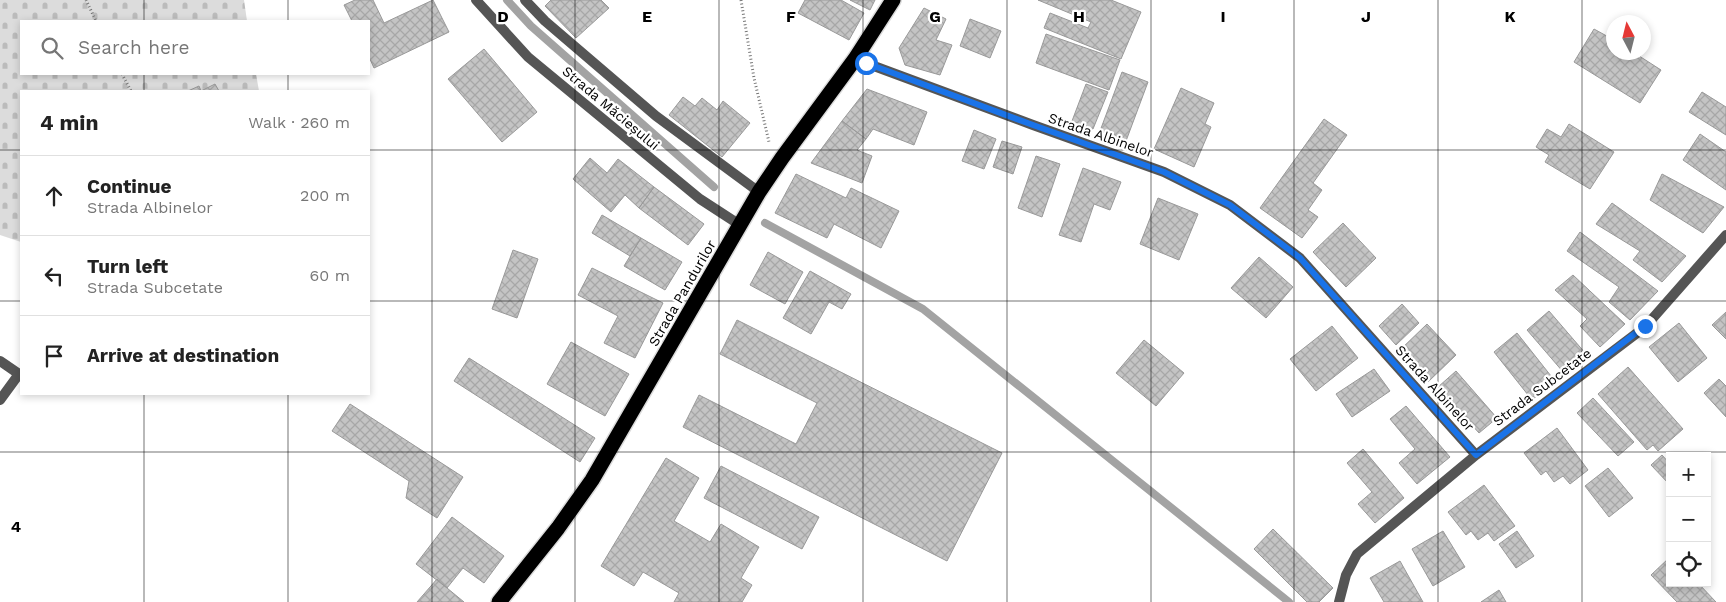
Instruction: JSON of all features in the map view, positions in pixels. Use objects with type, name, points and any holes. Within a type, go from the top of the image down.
[{"type":"highway","name":"Strada Pandurilor","points":[[499,602],[558,528],[592,480],[759,192],[855,59],[893,0]]},
{"type":"street","name":"Strada Măcieșului","points":[[476,0],[528,57],[700,199],[740,225]]},
{"type":"street","name":"Strada Măcieșului","points":[[525,0],[545,21],[656,116],[759,192]]},
{"type":"street","name":"Strada Albinelor","points":[[855,59],[1164,172],[1230,205],[1300,258],[1476,455]]},
{"type":"street","name":"Strada Subcetate","points":[[1341,600],[1346,575],[1357,554],[1476,455],[1645,326],[1726,235]]},
{"type":"street","points":[[0,361],[19,374],[0,400]]},
{"type":"path","points":[[86,0],[96,20]]},
{"type":"path","points":[[741,0],[754,78],[769,142]]},
{"type":"path","points":[[123,75],[130,90]]},
{"type":"green space","points":[[0,0],[244,0],[247,20],[20,20],[20,75],[256,75],[259,90],[20,90],[20,242],[0,235]]},
{"type":"building","points":[[355,0],[373,0],[384,23],[433,0],[449,32],[374,68],[370,59],[370,20],[352,20],[344,5]]},
{"type":"building","points":[[551,0],[601,0],[609,8],[576,38],[545,6]]},
{"type":"building","points":[[805,0],[841,0],[864,13],[849,40],[798,13]]},
{"type":"building","points":[[850,0],[875,0],[870,10]]},
{"type":"building","points":[[1038,0],[1111,0],[1141,12],[1121,59],[1044,28],[1050,13],[1088,28],[1091,22]]},
{"type":"building","points":[[924,8],[946,19],[936,40],[952,45],[940,75],[905,65],[899,48]]},
{"type":"building","points":[[970,19],[1001,31],[990,58],[960,46]]},
{"type":"building","points":[[1594,29],[1606,36],[1606,60],[1645,60],[1661,70],[1640,103],[1574,62]]},
{"type":"building","points":[[1046,34],[1120,60],[1109,90],[1036,63]]},
{"type":"building","points":[[484,49],[537,112],[502,142],[448,79]]},
{"type":"building","points":[[1122,72],[1148,82],[1126,141],[1100,131]]},
{"type":"building","points":[[215,84],[218,90],[203,90]]},
{"type":"building","points":[[1086,84],[1108,92],[1093,129],[1072,121]]},
{"type":"building","points":[[199,86],[201,90],[190,90]]},
{"type":"building","points":[[1181,88],[1214,103],[1205,124],[1211,127],[1194,167],[1154,149]]},
{"type":"building","points":[[867,89],[927,112],[914,145],[873,129],[866,139],[842,121]]},
{"type":"building","points":[[1702,92],[1726,107],[1726,135],[1689,112]]},
{"type":"building","points":[[683,97],[695,106],[702,98],[717,110],[723,101],[750,123],[722,157],[669,115]]},
{"type":"building","points":[[1324,119],[1347,135],[1313,183],[1322,190],[1308,210],[1318,217],[1302,238],[1260,208]]},
{"type":"building","points":[[842,121],[866,139],[857,150],[872,156],[862,183],[811,163]]},
{"type":"building","points":[[1569,124],[1614,152],[1590,189],[1545,162],[1549,155],[1536,147],[1547,129],[1561,137]]},
{"type":"building","points":[[974,130],[996,139],[984,169],[962,161]]},
{"type":"building","points":[[1700,134],[1726,152],[1726,190],[1683,160]]},
{"type":"building","points":[[1002,141],[1022,147],[1013,174],[993,167]]},
{"type":"building","points":[[1036,156],[1060,164],[1042,217],[1018,208]]},
{"type":"building","points":[[590,158],[607,173],[618,159],[654,187],[639,208],[625,195],[611,212],[573,179]]},
{"type":"building","points":[[1083,168],[1121,182],[1110,210],[1094,204],[1081,242],[1059,235]]},
{"type":"building","points":[[796,174],[846,198],[851,188],[899,211],[881,248],[834,224],[827,238],[775,213]]},
{"type":"building","points":[[1662,174],[1724,207],[1703,233],[1650,200]]},
{"type":"building","points":[[654,187],[704,224],[688,245],[639,208]]},
{"type":"building","points":[[1158,198],[1198,214],[1179,260],[1140,244]]},
{"type":"building","points":[[1612,203],[1686,256],[1662,282],[1633,260],[1640,251],[1596,224]]},
{"type":"building","points":[[602,215],[641,238],[630,256],[592,233]]},
{"type":"building","points":[[1343,223],[1376,258],[1346,287],[1313,252]]},
{"type":"building","points":[[1580,232],[1658,291],[1630,320],[1609,302],[1619,287],[1567,251]]},
{"type":"building","points":[[641,238],[682,262],[665,290],[624,266]]},
{"type":"building","points":[[513,250],[538,259],[517,318],[492,309]]},
{"type":"building","points":[[768,252],[803,272],[785,304],[750,285]]},
{"type":"building","points":[[1259,257],[1293,287],[1266,318],[1231,288]]},
{"type":"building","points":[[592,268],[663,303],[635,358],[604,343],[618,316],[578,295]]},
{"type":"building","points":[[810,271],[851,294],[842,309],[829,302],[811,334],[783,318]]},
{"type":"building","points":[[1573,275],[1625,324],[1600,347],[1580,326],[1587,319],[1555,290]]},
{"type":"building","points":[[1402,304],[1419,323],[1396,345],[1379,326]]},
{"type":"building","points":[[1549,311],[1586,354],[1564,373],[1527,330]]},
{"type":"building","points":[[1726,312],[1726,339],[1712,325]]},
{"type":"building","points":[[737,320],[1002,453],[947,561],[683,427],[699,395],[796,444],[817,403],[720,354]]},
{"type":"building","points":[[1679,323],[1707,358],[1678,382],[1649,347]]},
{"type":"building","points":[[1427,324],[1456,355],[1428,382],[1399,351]]},
{"type":"building","points":[[1332,326],[1358,358],[1316,391],[1290,359]]},
{"type":"building","points":[[1517,333],[1555,381],[1532,400],[1494,352]]},
{"type":"building","points":[[1144,340],[1184,373],[1156,406],[1116,373]]},
{"type":"building","points":[[571,342],[629,374],[605,416],[547,384]]},
{"type":"building","points":[[469,358],[595,438],[580,462],[454,381]]},
{"type":"building","points":[[1628,367],[1683,429],[1658,451],[1653,445],[1647,450],[1598,394]]},
{"type":"building","points":[[1374,369],[1390,391],[1352,417],[1336,394]]},
{"type":"building","points":[[1456,371],[1497,418],[1479,433],[1438,387]]},
{"type":"building","points":[[1719,379],[1726,386],[1726,417],[1704,393]]},
{"type":"building","points":[[1593,398],[1634,442],[1618,456],[1577,413]]},
{"type":"building","points":[[350,404],[463,477],[437,518],[406,498],[409,481],[332,431]]},
{"type":"building","points":[[1406,406],[1450,457],[1417,484],[1399,463],[1415,449],[1390,419]]},
{"type":"building","points":[[1557,428],[1588,470],[1570,484],[1563,476],[1554,482],[1546,471],[1541,475],[1524,453]]},
{"type":"building","points":[[1363,449],[1404,498],[1375,523],[1358,504],[1372,492],[1347,463]]},
{"type":"building","points":[[1662,455],[1666,460],[1666,481],[1651,465]]},
{"type":"building","points":[[666,458],[699,478],[674,521],[710,542],[721,524],[759,547],[741,578],[752,585],[742,602],[674,602],[679,593],[643,572],[634,586],[601,566]]},
{"type":"building","points":[[721,466],[819,517],[802,549],[704,498]]},
{"type":"building","points":[[1608,468],[1633,498],[1609,517],[1585,486]]},
{"type":"building","points":[[1484,485],[1515,526],[1494,541],[1488,533],[1478,540],[1471,531],[1466,535],[1448,512]]},
{"type":"building","points":[[452,517],[504,556],[484,583],[463,568],[447,588],[416,564]]},
{"type":"building","points":[[1273,529],[1333,588],[1319,602],[1307,602],[1254,549]]},
{"type":"building","points":[[1443,531],[1465,567],[1433,586],[1412,549]]},
{"type":"building","points":[[1517,531],[1534,556],[1516,568],[1499,544]]},
{"type":"building","points":[[1400,561],[1423,602],[1384,602],[1370,578]]},
{"type":"building","points":[[1666,561],[1666,587],[1702,587],[1716,602],[1677,602],[1651,575]]},
{"type":"building","points":[[437,579],[447,588],[464,602],[417,602]]},
{"type":"building","points":[[1499,590],[1506,602],[1481,602]]},
{"type":"waterway","points":[[507,0],[531,26],[714,187]]},
{"type":"waterway","points":[[765,223],[923,309],[1289,602]]},
{"type":"route","points":[[866,63],[1164,172],[1230,205],[1300,258],[1476,455],[1645,326]]}]
